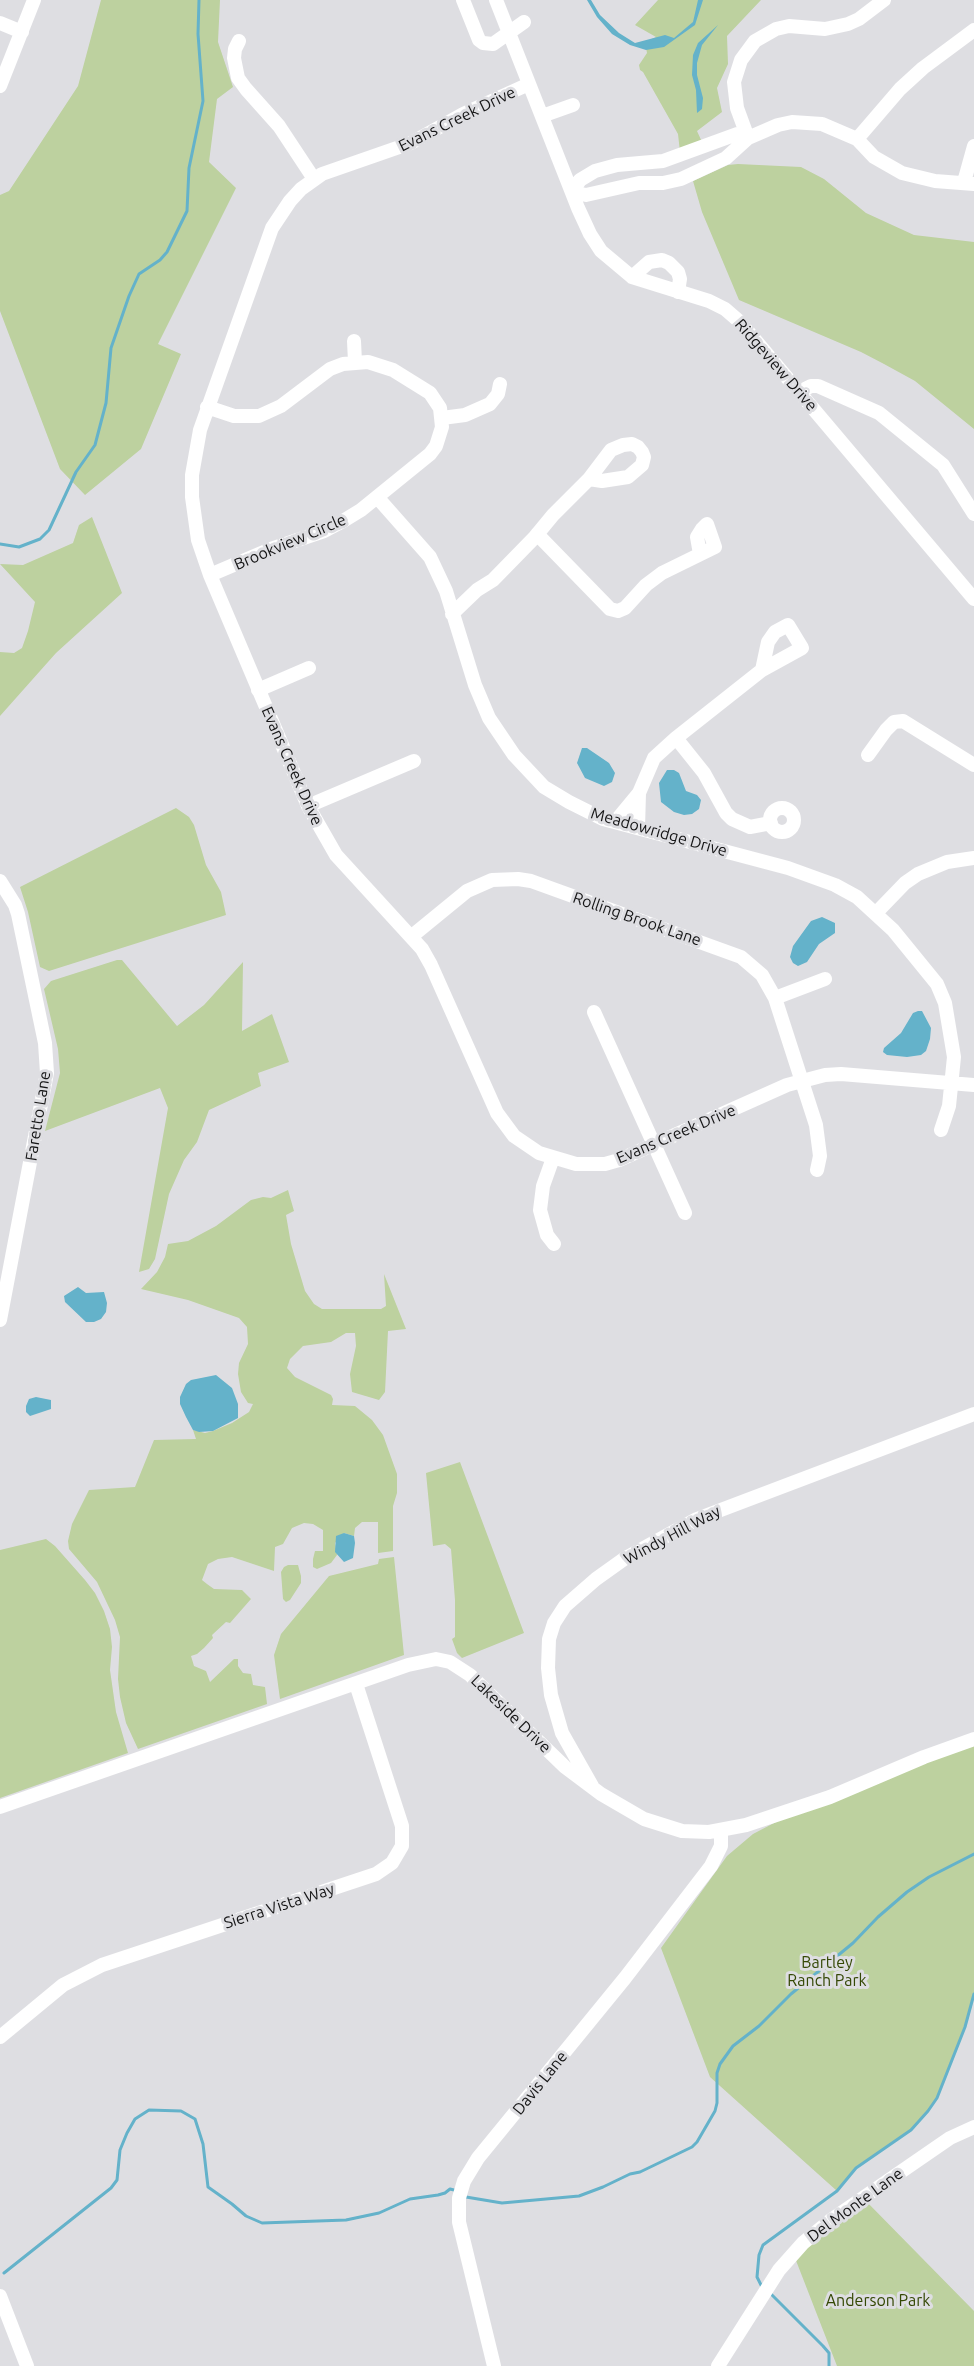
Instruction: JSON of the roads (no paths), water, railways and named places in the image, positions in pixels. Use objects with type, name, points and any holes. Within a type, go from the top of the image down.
[{"type":"street","points":[[0,86],[34,0]]},
{"type":"street","points":[[463,0],[479,40],[483,43],[493,44],[524,22]]},
{"type":"street","name":"Ridgeview Drive","points":[[496,0],[572,192],[595,242],[607,258],[633,277],[709,301],[733,315],[974,599]]},
{"type":"street","points":[[748,138],[737,108],[734,82],[741,60],[755,41],[765,34],[789,26],[825,28],[848,24],[859,19],[884,0]]},
{"type":"street","points":[[0,23],[22,32]]},
{"type":"street","points":[[857,139],[900,88],[974,30]]},
{"type":"street","points":[[239,41],[234,58],[238,78],[279,126],[314,179]]},
{"type":"street","name":"Evans Creek Drive","points":[[529,84],[463,114],[411,143],[336,168],[314,179],[290,201],[272,228],[207,407],[195,453],[192,497],[198,540],[210,575],[308,806],[323,834],[351,873],[412,936],[431,964],[496,1113],[520,1141],[539,1153],[576,1164],[605,1164],[619,1160],[801,1080],[841,1074],[962,1084]]},
{"type":"street","points":[[542,116],[573,105]]},
{"type":"street","points":[[748,138],[737,134],[681,156],[651,164],[636,163],[595,171],[580,180],[572,192],[586,195],[639,183],[663,183],[726,158],[748,138],[778,125],[807,122],[834,128],[857,139],[874,157],[902,173],[935,181],[969,183],[974,146]]},
{"type":"street","points":[[681,156],[690,174]]},
{"type":"street","points":[[636,163],[639,183]]},
{"type":"street","points":[[633,277],[649,262],[655,260],[669,262],[678,272],[680,279],[678,292]]},
{"type":"street","points":[[354,341],[355,362]]},
{"type":"street","points":[[207,407],[234,416],[259,416],[281,406],[330,369],[355,362],[381,365],[423,388],[435,400],[442,418],[478,410],[490,404],[498,394],[500,384]]},
{"type":"street","points":[[799,392],[811,386],[818,386],[879,413],[944,465],[974,514]]},
{"type":"street","name":"Brookview Circle","points":[[210,575],[270,549],[324,531],[361,510],[430,454],[440,437],[442,418]]},
{"type":"street","points":[[452,614],[477,590],[493,580],[589,479]]},
{"type":"street","name":"Meadowridge Drive","points":[[377,497],[430,558],[446,591],[480,699],[514,755],[544,787],[585,811],[615,822],[811,875],[857,897],[893,930],[937,984],[945,1003],[954,1057],[962,1084],[949,1106],[941,1130]]},
{"type":"street","points":[[537,534],[610,609],[618,611],[625,608],[646,585],[662,573],[700,554]]},
{"type":"street","points":[[446,591],[477,590]]},
{"type":"street","points":[[258,690],[309,668]]},
{"type":"street","points":[[615,822],[639,793],[654,758],[762,670]]},
{"type":"street","points":[[868,755],[894,722],[903,721],[974,765]]},
{"type":"street","points":[[676,738],[699,765],[726,813],[732,819],[750,827],[771,823]]},
{"type":"street","points":[[308,806],[414,761]]},
{"type":"street","points":[[638,828],[639,793]]},
{"type":"street","points":[[876,913],[905,883],[918,874],[947,862],[974,858]]},
{"type":"street","name":"Rolling Brook Lane","points":[[412,936],[467,891],[492,880],[518,879],[531,881],[741,957],[757,970],[770,986],[775,998],[819,1143],[820,1156],[817,1170]]},
{"type":"street","name":"Faretto Lane","points":[[0,881],[18,914],[45,1043],[47,1073],[0,1320]]},
{"type":"street","points":[[775,998],[825,979]]},
{"type":"street","points":[[594,1012],[685,1213]]},
{"type":"street","points":[[553,1158],[543,1186],[540,1210],[547,1235],[554,1244]]},
{"type":"street","name":"Windy Hill Way","points":[[594,1789],[562,1733],[551,1695],[548,1668],[549,1639],[554,1623],[565,1606],[596,1579],[624,1559],[698,1519],[974,1414]]},
{"type":"street","name":"Lakeside Drive","points":[[0,1807],[428,1660],[450,1662],[462,1668],[565,1767],[594,1789],[635,1815],[665,1827],[695,1832],[746,1826],[814,1803],[924,1757],[974,1739]]},
{"type":"street","name":"Sierra Vista Way","points":[[0,2037],[63,1985],[102,1965],[376,1874],[392,1863],[402,1846],[402,1826],[356,1684]]},
{"type":"street","name":"Davis Lane","points":[[494,2366],[459,2222],[459,2198],[464,2181],[478,2158],[625,1978],[711,1866],[721,1846],[722,1830]]},
{"type":"street","name":"Del Monte Lane","points":[[718,2366],[779,2270],[803,2243],[831,2220],[950,2138],[974,2127]]},
{"type":"street","points":[[0,2296],[27,2366]]},
{"type":"water","points":[[587,0],[591,0],[600,15],[619,33],[635,43],[665,35],[674,38],[693,22],[698,0],[703,0],[695,25],[664,47],[646,50],[630,45],[612,34],[597,17]]},
{"type":"water","points":[[718,25],[702,45],[697,63],[697,75],[703,98],[702,109],[697,113],[696,90],[692,75],[693,55],[698,43]]},
{"type":"water","points":[[582,748],[587,748],[609,763],[615,773],[612,782],[604,786],[585,778],[577,763]]},
{"type":"water","points":[[667,770],[679,773],[686,791],[697,795],[701,800],[699,809],[692,814],[684,815],[674,812],[661,802],[659,783]]},
{"type":"water","points":[[822,917],[835,923],[835,933],[819,944],[807,962],[798,966],[790,957],[793,946],[811,921]]},
{"type":"water","points":[[922,1011],[931,1028],[926,1051],[921,1055],[907,1057],[887,1055],[883,1052],[884,1048],[901,1033],[913,1013]]},
{"type":"water","points":[[78,1287],[86,1293],[104,1292],[107,1303],[106,1312],[101,1319],[86,1322],[65,1302],[64,1296]]},
{"type":"water","points":[[216,1375],[232,1388],[238,1404],[238,1418],[213,1431],[193,1430],[180,1404],[180,1397],[186,1384],[191,1380]]},
{"type":"water","points":[[36,1397],[51,1400],[51,1409],[30,1416],[26,1412],[26,1406],[29,1399]]},
{"type":"water","points":[[344,1533],[354,1536],[355,1543],[353,1558],[344,1562],[335,1552],[336,1536]]},
{"type":"waterway","points":[[0,544],[19,547],[40,539],[49,530],[76,472],[95,445],[106,403],[111,348],[129,296],[139,274],[160,260],[167,252],[187,211],[189,168],[203,101],[198,34],[199,0]]},
{"type":"waterway","points":[[466,2197],[502,2203],[579,2196],[630,2174],[640,2172],[692,2147],[715,2111],[717,2073],[720,2064],[733,2046],[853,1943],[907,1892],[929,1877],[974,1854]]},
{"type":"waterway","points":[[762,2287],[757,2277],[759,2255],[763,2245],[837,2191],[856,2168],[911,2130],[928,2111],[937,2098],[965,2027],[974,1994]]},
{"type":"waterway","points":[[4,2273],[111,2188],[117,2180],[120,2150],[127,2133],[135,2119],[149,2110],[181,2111],[195,2119],[203,2144],[208,2187],[246,2216],[262,2223],[346,2220],[379,2213],[410,2199],[454,2190]]},
{"type":"waterway","points":[[770,2293],[829,2353],[829,2366]]},
{"type":"park label","name":"Bartley Ranch Park","points":[[827,1972]]},
{"type":"park label","name":"Anderson Park","points":[[878,2301]]}]
